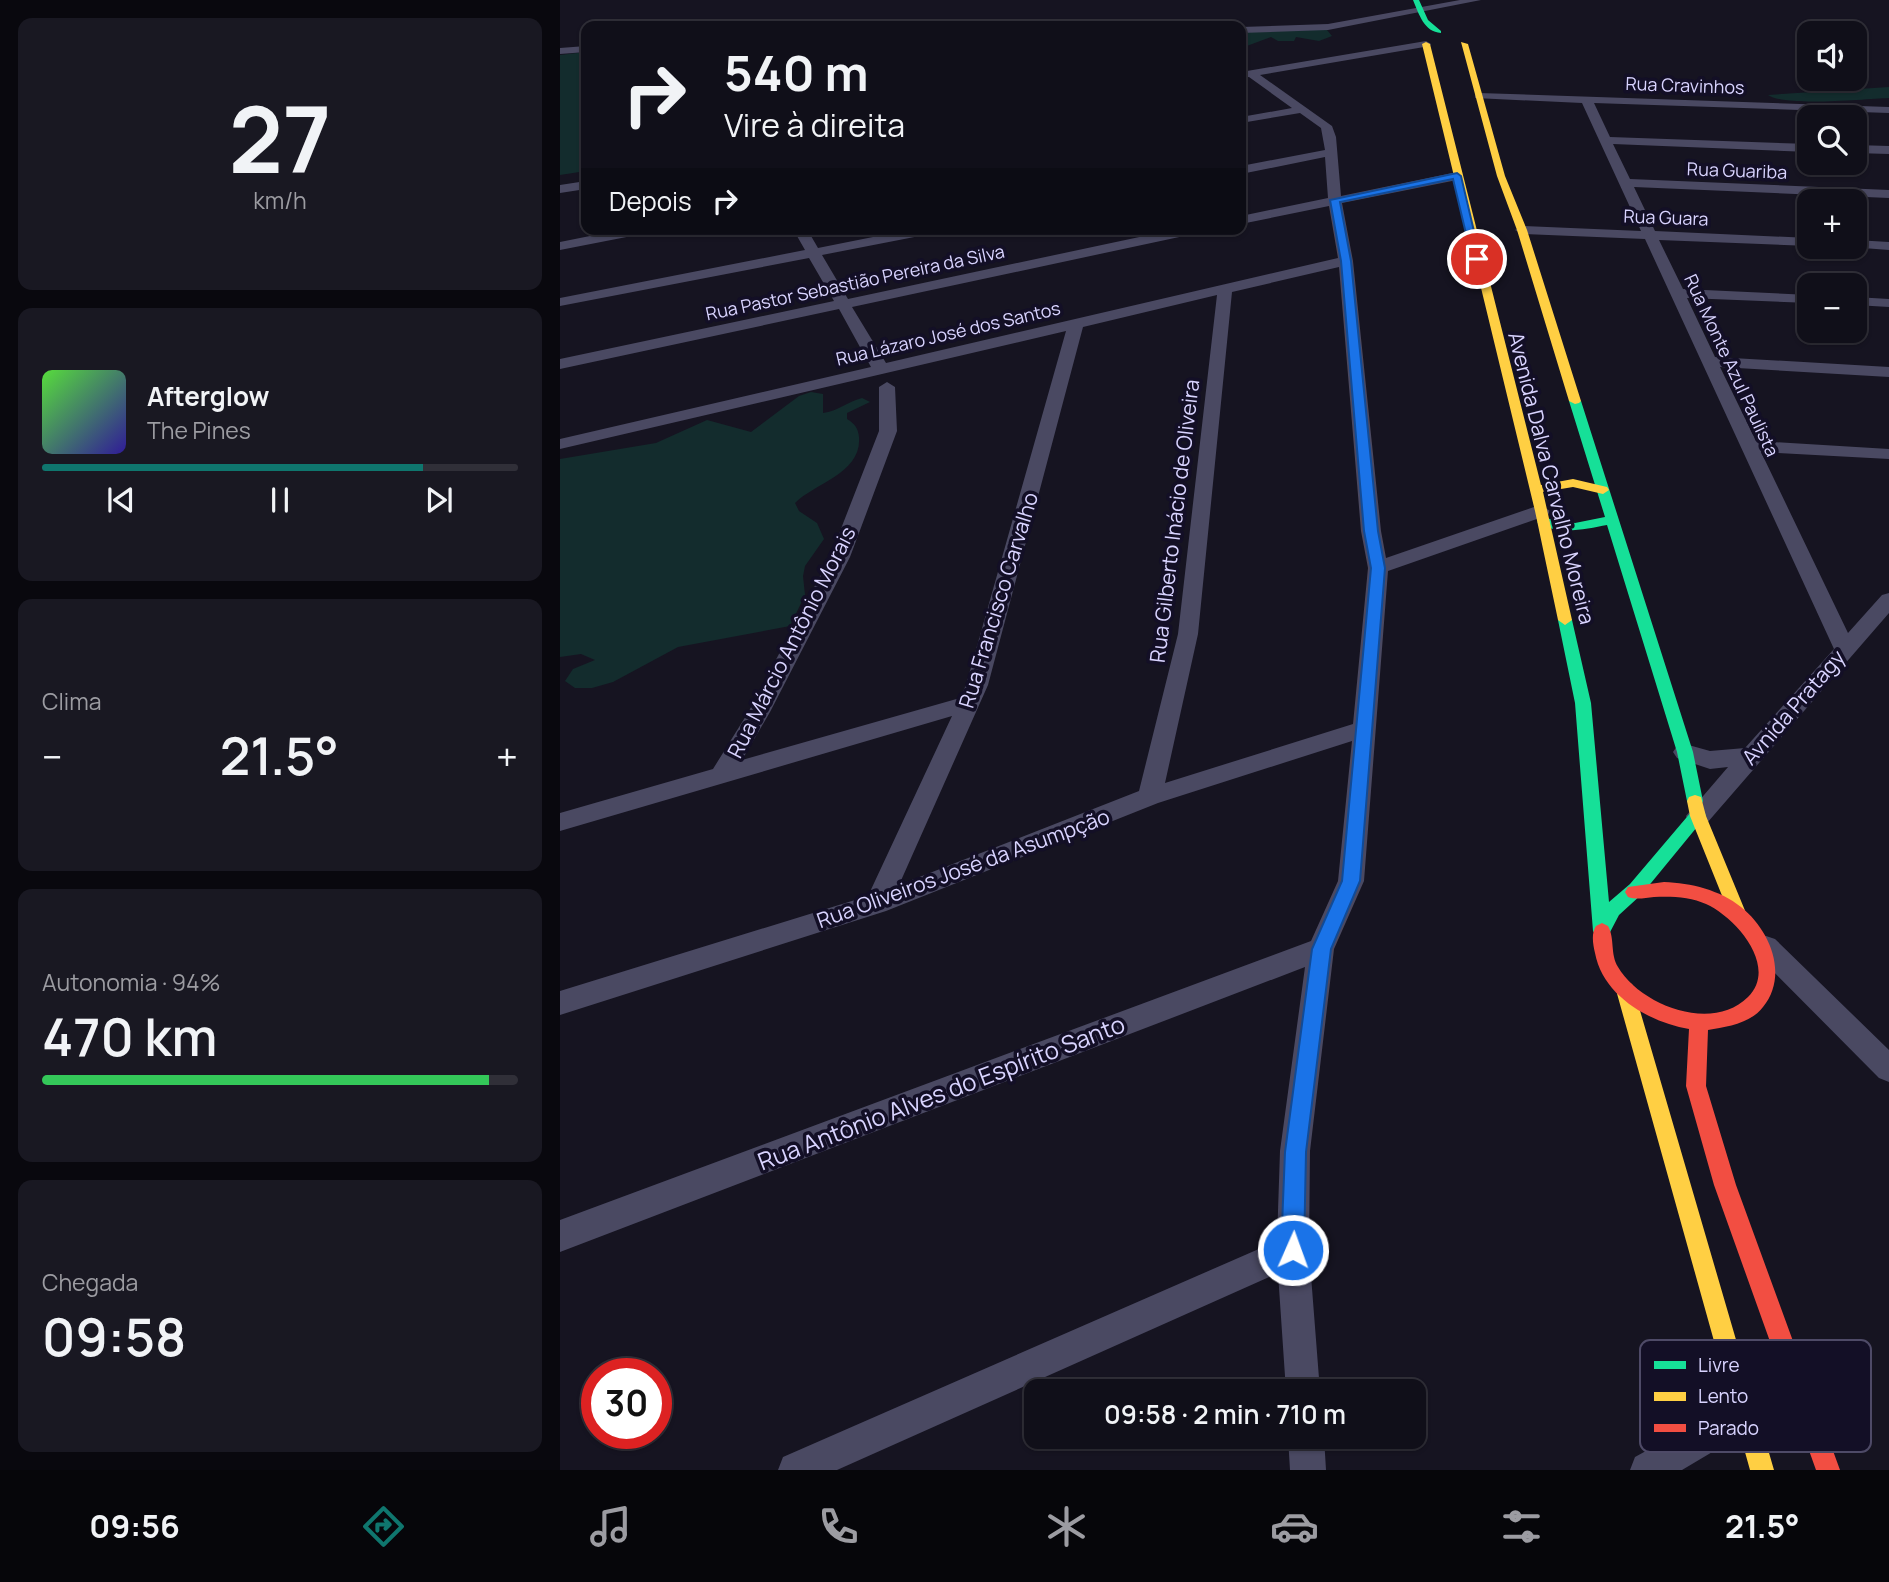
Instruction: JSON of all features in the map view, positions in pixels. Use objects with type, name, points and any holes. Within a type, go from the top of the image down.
[{"type":"street","points":[[1246,30],[1328,27],[1417,5],[1476,0]]},
{"type":"street","name":"Avenida Dalva Carvalho Moreira","points":[[1417,5],[1425,21],[1449,43],[1479,96],[1489,179],[1522,230],[1685,751],[1698,816],[1737,913]]},
{"type":"street","points":[[1426,44],[1421,40],[1422,36],[1449,43]]},
{"type":"street","points":[[1246,75],[1426,44]]},
{"type":"street","name":"Avenida Dalva Carvalho Moreira","points":[[1426,44],[1543,516],[1583,703],[1602,928]]},
{"type":"street","points":[[560,50],[581,49]]},
{"type":"street","points":[[1246,75],[1326,126],[1346,261],[1370,518],[1378,568],[1351,881],[1321,949],[1295,1152],[1293,1250],[1302,1379]]},
{"type":"street","name":"Rua Cravinhos","points":[[1479,96],[1889,110]]},
{"type":"street","name":"Rua Monte Azul Paulista","points":[[1586,99],[1844,648]]},
{"type":"street","points":[[1246,119],[1303,109]]},
{"type":"street","points":[[1606,140],[1797,147]]},
{"type":"street","points":[[1867,149],[1889,150]]},
{"type":"street","points":[[1246,169],[1331,152]]},
{"type":"street","points":[[1246,219],[1335,200],[1458,179],[1489,179]]},
{"type":"street","name":"Rua Guariba","points":[[1626,183],[1889,194]]},
{"type":"street","points":[[560,189],[581,186]]},
{"type":"street","name":"Rua Guara","points":[[1522,230],[1797,242]]},
{"type":"street","points":[[560,246],[617,235]]},
{"type":"street","name":"Rua Márcio Antônio Morais","points":[[721,776],[759,712],[840,557],[888,431],[884,379],[803,235]]},
{"type":"street","points":[[560,302],[904,235]]},
{"type":"street","name":"Rua Pastor Sebastião Pereira da Silva","points":[[560,364],[1170,235]]},
{"type":"street","points":[[1867,245],[1889,246]]},
{"type":"street","name":"Rua Lázaro José dos Santos","points":[[560,444],[884,379],[1076,324],[1346,261]]},
{"type":"street","name":"Rua Gilberto Inácio de Oliveira","points":[[1150,797],[1188,634],[1225,289]]},
{"type":"street","points":[[1677,293],[1797,298]]},
{"type":"street","points":[[1867,302],[1889,303]]},
{"type":"street","name":"Rua Francisco Carvalho","points":[[877,904],[976,685],[1076,324]]},
{"type":"street","points":[[1710,362],[1889,372]]},
{"type":"street","points":[[1749,446],[1889,454]]},
{"type":"street","points":[[1535,490],[1573,483],[1603,490]]},
{"type":"street","points":[[1378,568],[1543,516],[1575,527],[1612,520]]},
{"type":"street","name":"Avnida Pratagy","points":[[1698,816],[1889,600]]},
{"type":"street","points":[[560,822],[969,703]]},
{"type":"street","name":"Rua Oliveiros José da Asumpção","points":[[560,1003],[877,904],[1150,797],[1364,729]]},
{"type":"street","points":[[1685,751],[1710,760],[1750,756]]},
{"type":"street","points":[[1698,816],[1665,851],[1634,892],[1612,907],[1602,928],[1601,943],[1605,959],[1625,990],[1723,1340]]},
{"type":"street","points":[[1634,892],[1658,887],[1685,889],[1712,898],[1737,913],[1802,986],[1889,1069]]},
{"type":"street","points":[[1625,990],[1647,1007],[1672,1018],[1699,1024],[1736,1019],[1760,1000],[1770,973],[1761,942]]},
{"type":"street","name":"Rua Antônio Alves do Espírito Santo","points":[[560,1236],[1321,949]]},
{"type":"street","points":[[1699,1024],[1696,1086],[1718,1160],[1782,1340]]},
{"type":"street","points":[[796,1470],[1293,1250]]},
{"type":"street","points":[[1307,1449],[1308,1470]]},
{"type":"street","points":[[1648,1470],[1679,1452]]},
{"type":"street","points":[[1756,1452],[1762,1470]]},
{"type":"street","points":[[1822,1452],[1828,1470]]},
{"type":"green space","points":[[1327,30],[1332,36],[1319,41],[1296,37],[1294,41],[1278,41],[1271,37],[1246,46],[1246,32]]},
{"type":"green space","points":[[581,53],[581,172],[560,175],[560,55]]},
{"type":"green space","points":[[1889,87],[1889,98],[1791,101],[1768,95],[1867,91],[1867,88]]},
{"type":"green space","points":[[811,392],[823,394],[823,413],[862,398],[870,402],[847,413],[847,419],[856,426],[859,437],[853,460],[836,476],[795,503],[799,511],[817,523],[824,539],[805,566],[805,595],[790,626],[678,647],[613,682],[592,688],[575,688],[565,681],[573,669],[595,660],[581,654],[560,657],[560,459],[656,443],[707,420],[751,432],[799,396]]},
{"type":"traffic: fast","points":[[1416,0],[1425,21],[1439,32]]},
{"type":"traffic: fast","points":[[1575,401],[1685,752],[1695,801]]},
{"type":"traffic: fast","points":[[1544,522],[1575,527],[1612,520]]},
{"type":"traffic: fast","points":[[1565,620],[1583,703],[1602,928]]},
{"type":"traffic: fast","points":[[1602,931],[1612,910],[1636,889],[1698,816]]},
{"type":"traffic: slow","points":[[1426,44],[1541,511],[1565,620]]},
{"type":"traffic: slow","points":[[1464,44],[1501,176],[1522,230],[1575,401]]},
{"type":"traffic: slow","points":[[1535,490],[1573,483],[1603,490]]},
{"type":"traffic: slow","points":[[1695,801],[1698,816],[1737,913]]},
{"type":"traffic: slow","points":[[1625,990],[1725,1340]]},
{"type":"traffic: slow","points":[[1757,1452],[1762,1470]]},
{"type":"traffic: jam","points":[[1602,931],[1604,955],[1612,974],[1634,997],[1660,1012],[1685,1020],[1711,1021],[1738,1015],[1756,1002],[1765,986],[1767,967],[1762,947],[1750,928],[1734,911],[1713,899],[1684,891],[1634,892]]},
{"type":"traffic: jam","points":[[1699,1024],[1696,1086],[1725,1185],[1781,1340]]},
{"type":"traffic: jam","points":[[1821,1452],[1828,1470]]},
{"type":"route","points":[[1293,1250],[1295,1152],[1321,949],[1351,881],[1378,568],[1371,531],[1346,261],[1335,200],[1457,176],[1477,259]]}]
